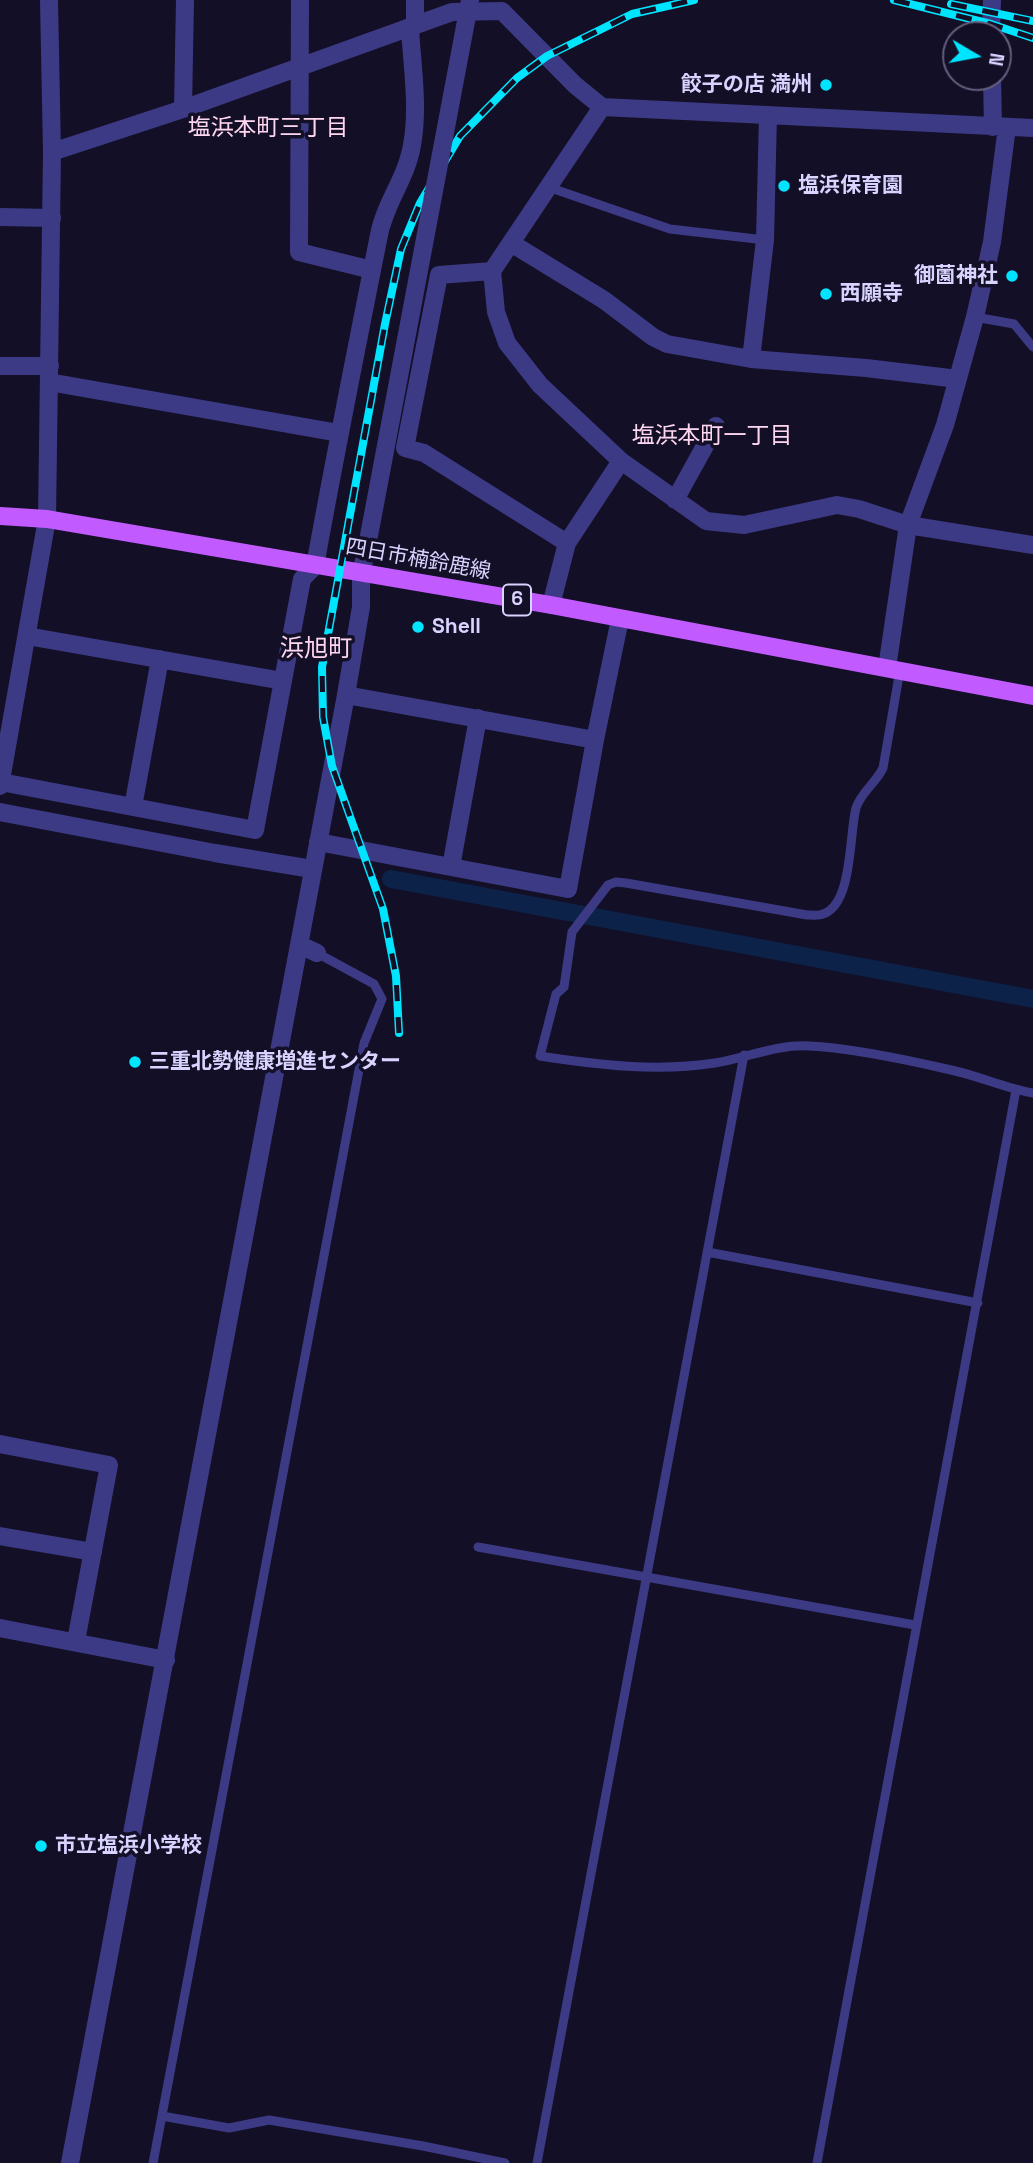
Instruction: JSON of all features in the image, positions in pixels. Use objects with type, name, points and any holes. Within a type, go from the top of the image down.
[{"type":"main road","name":"四日市楠鈴鹿線","points":[[0,516],[47,519],[551,605],[1033,696]]},
{"type":"street","points":[[49,0],[52,218],[47,519],[0,784],[255,830],[302,579],[315,566],[382,219],[401,181],[412,145],[412,27],[415,0]]},
{"type":"street","points":[[183,109],[185,0]]},
{"type":"street","points":[[300,0],[299,252],[372,270]]},
{"type":"street","points":[[70,2163],[300,945],[361,607],[362,574],[470,0]]},
{"type":"street","points":[[991,21],[992,0]]},
{"type":"street","points":[[52,152],[183,109],[452,12],[502,11],[575,85],[602,107],[1033,128]]},
{"type":"street","points":[[894,669],[908,525],[945,425],[975,317],[992,242],[1000,127],[994,91]]},
{"type":"street","points":[[602,107],[492,271],[496,312],[507,343],[540,384],[621,461],[706,521],[744,525],[836,505],[859,509],[908,525],[1033,545]]},
{"type":"street","points":[[751,359],[765,240],[768,115]]},
{"type":"street","points":[[0,217],[52,218]]},
{"type":"street","points":[[511,243],[604,300],[653,337],[667,344],[751,359],[866,368],[958,379]]},
{"type":"street","points":[[492,271],[439,275],[405,448],[424,453],[567,542]]},
{"type":"street","points":[[0,366],[339,433]]},
{"type":"street","points":[[675,500],[716,426]]},
{"type":"street","points":[[551,605],[567,542],[621,461]]},
{"type":"street","points":[[318,842],[568,889],[620,619]]},
{"type":"street","points":[[27,636],[283,681]]},
{"type":"street","points":[[133,807],[160,659]]},
{"type":"street","points":[[346,695],[595,740]]},
{"type":"street","points":[[451,867],[478,718]]},
{"type":"street","points":[[0,812],[312,869]]},
{"type":"street","points":[[300,945],[317,953]]},
{"type":"street","points":[[0,1444],[109,1465],[76,1641]]},
{"type":"street","points":[[0,1536],[93,1552]]},
{"type":"street","points":[[0,1628],[166,1660]]},
{"type":"lane","points":[[548,187],[670,229],[765,240]]},
{"type":"lane","points":[[975,317],[1014,324],[1033,346]]},
{"type":"lane","points":[[894,669],[883,768],[879,778],[860,797],[845,880],[838,903],[823,914],[807,915],[616,882],[608,885],[572,932],[564,987],[556,994],[540,1056],[594,1065],[657,1067],[716,1062],[808,1046],[953,1070],[1033,1093]]},
{"type":"lane","points":[[153,2163],[364,1043],[382,999],[374,984],[317,953]]},
{"type":"lane","points":[[537,2163],[744,1055]]},
{"type":"lane","points":[[817,2163],[1016,1090]]},
{"type":"lane","points":[[707,1252],[978,1303]]},
{"type":"lane","points":[[478,1547],[915,1625]]},
{"type":"lane","points":[[162,2116],[229,2128],[269,2120],[505,2163]]},
{"type":"waterway","points":[[391,879],[1033,999]]},
{"type":"railway","points":[[399,1033],[396,976],[383,909],[332,766],[323,717],[322,667],[401,249],[420,203],[460,136],[517,78],[547,56],[632,14],[694,0]]},
{"type":"railway","points":[[894,0],[991,24],[1033,38]]},
{"type":"railway","points":[[951,4],[1033,21]]},
{"type":"place","name":"餃子の店 満州","points":[[826,85]]},
{"type":"place","name":"塩浜保育園","points":[[784,186]]},
{"type":"place","name":"御薗神社","points":[[1012,276]]},
{"type":"place","name":"西願寺","points":[[826,294]]},
{"type":"place","name":"Shell","points":[[418,627]]},
{"type":"place","name":"三重北勢健康増進センター","points":[[135,1062]]},
{"type":"place","name":"市立塩浜小学校","points":[[41,1846]]},
{"type":"district","name":"塩浜本町三丁目","points":[[268,129]]},
{"type":"district","name":"塩浜本町一丁目","points":[[712,437]]},
{"type":"district","name":"浜旭町","points":[[316,649]]}]
